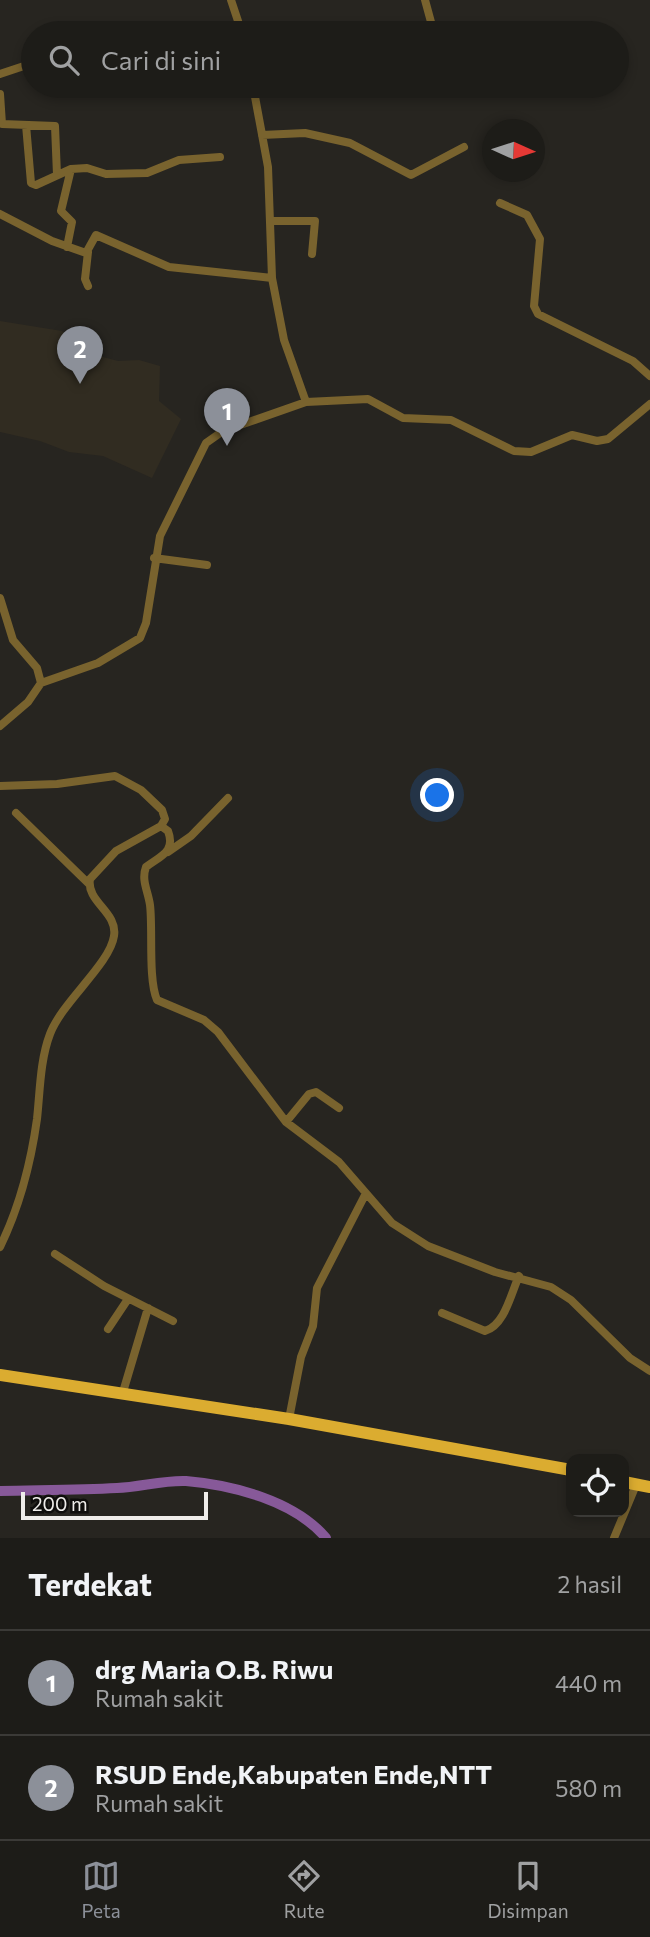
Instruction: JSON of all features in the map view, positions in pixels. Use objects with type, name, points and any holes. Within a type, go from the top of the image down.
[{"type":"highway","points":[[0,1375],[289,1419],[566,1470]]},
{"type":"highway","points":[[630,1483],[650,1488]]},
{"type":"street","points":[[232,0],[238,21]]},
{"type":"street","points":[[425,0],[431,21]]},
{"type":"street","points":[[0,74],[21,67]]},
{"type":"street","points":[[0,94],[1,124],[55,126],[57,175]]},
{"type":"street","points":[[255,98],[268,167],[272,278],[284,340],[306,402]]},
{"type":"street","points":[[26,125],[31,183],[43,182],[71,169],[86,168],[106,174],[147,173],[179,160],[220,157]]},
{"type":"street","points":[[262,135],[305,134],[349,142],[411,175],[464,147]]},
{"type":"street","points":[[67,247],[72,222],[61,210],[71,169]]},
{"type":"street","points":[[500,203],[529,216],[540,239],[534,302],[537,312],[633,361],[650,376]]},
{"type":"street","points":[[0,214],[67,247],[88,252]]},
{"type":"street","points":[[271,221],[315,220],[312,254]]},
{"type":"street","points":[[88,286],[88,252],[96,235],[169,267],[272,278]]},
{"type":"street","points":[[0,726],[28,702],[41,683],[97,663],[140,638],[146,623],[154,558],[160,536],[206,443],[223,431],[306,402],[368,399],[405,419],[451,420],[514,451],[531,452],[554,440],[572,435],[597,442],[608,439],[650,404]]},
{"type":"street","points":[[154,558],[206,565]]},
{"type":"street","points":[[0,598],[13,640],[37,668],[41,683]]},
{"type":"street","points":[[0,786],[57,784],[115,776],[141,790],[162,810],[165,819],[161,826],[116,851],[93,875],[89,884]]},
{"type":"street","points":[[228,798],[191,836],[146,867],[143,878],[149,901],[149,940],[156,1000],[204,1020],[218,1031],[286,1122],[329,1152],[392,1223],[418,1241],[484,1268],[551,1287],[571,1300],[630,1358],[650,1371]]},
{"type":"street","points":[[0,1247],[26,1171],[50,1033],[64,1008],[108,951],[114,938],[111,919],[89,884],[16,813]]},
{"type":"street","points":[[161,826],[170,838],[167,853]]},
{"type":"street","points":[[286,1122],[309,1094],[316,1092],[339,1108]]},
{"type":"street","points":[[289,1419],[301,1357],[313,1326],[317,1288],[365,1195]]},
{"type":"street","points":[[55,1254],[128,1299],[173,1321]]},
{"type":"street","points":[[442,1313],[485,1331],[491,1329],[502,1315],[519,1276]]},
{"type":"street","points":[[108,1329],[128,1299]]},
{"type":"street","points":[[123,1392],[148,1308]]},
{"type":"street","points":[[614,1538],[630,1483]]},
{"type":"shaded area","points":[[0,321],[62,331],[73,341],[103,357],[118,361],[139,360],[160,366],[159,401],[181,419],[152,478],[103,456],[69,452],[40,441],[0,432]]},
{"type":"waterway","points":[[0,1491],[117,1488],[178,1481],[204,1483],[243,1491],[280,1505],[298,1514],[326,1538]]},
{"type":"place","name":"RSUD Ende,Kabupaten Ende,NTT","points":[[80,384]]},
{"type":"place","name":"drg Maria O.B. Riwu","points":[[227,446]]}]
